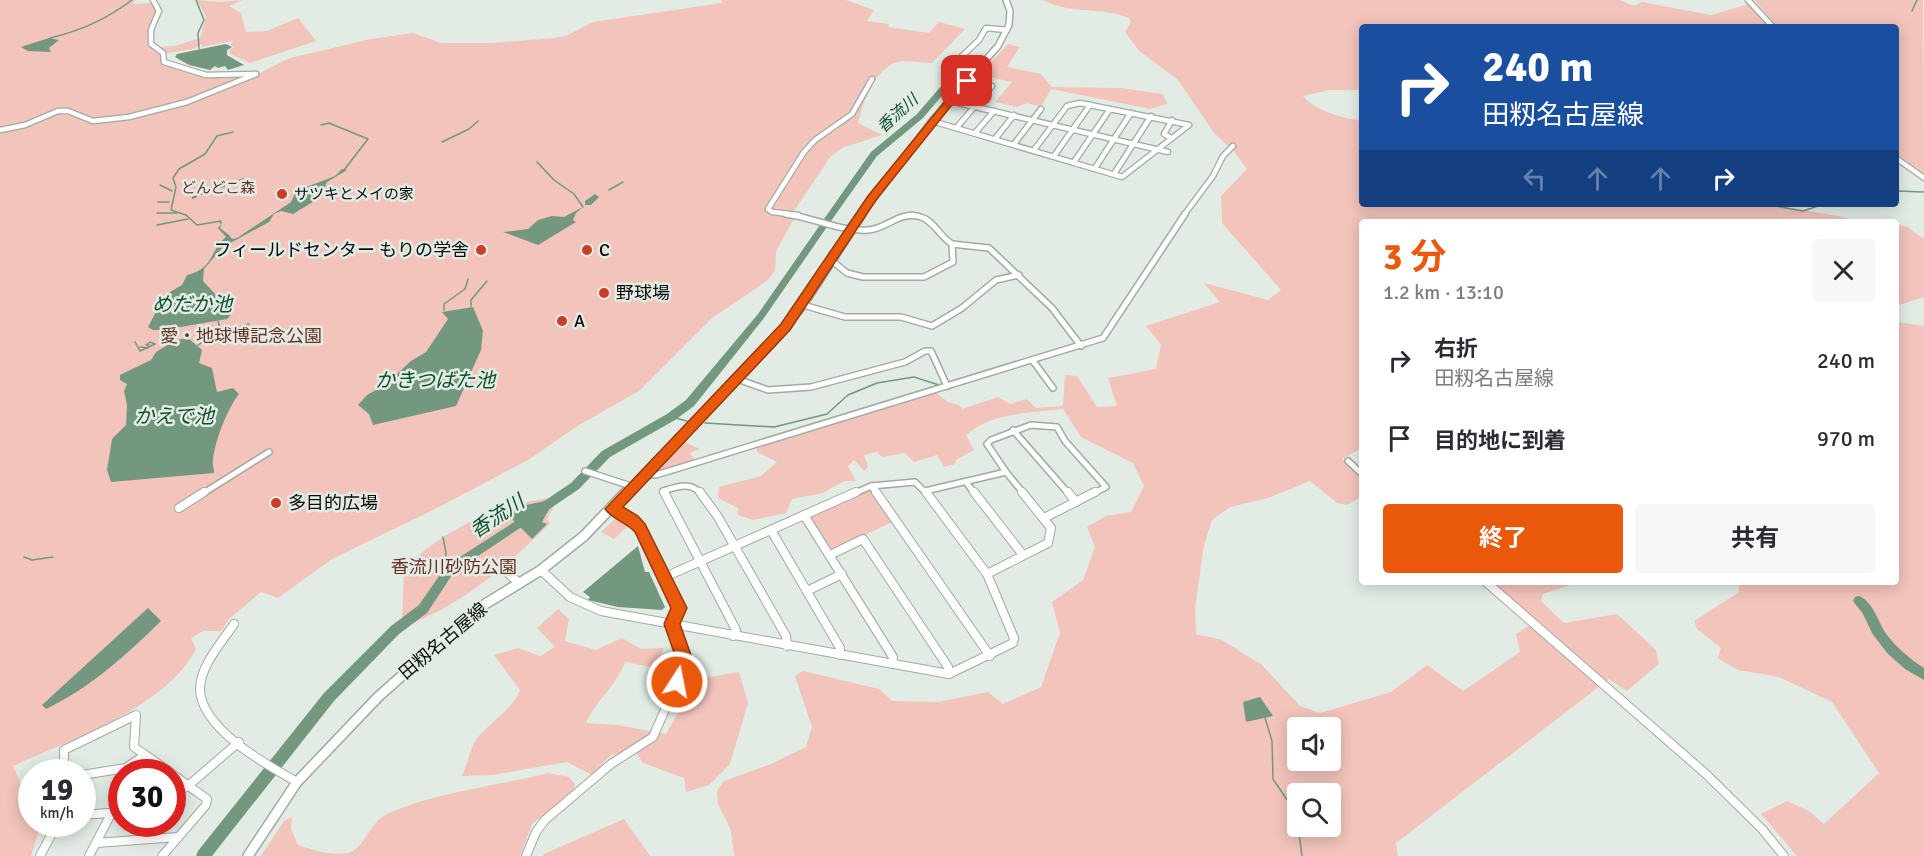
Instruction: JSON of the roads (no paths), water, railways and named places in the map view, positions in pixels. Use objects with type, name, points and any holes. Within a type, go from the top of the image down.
[{"type":"main road","points":[[1006,0],[1010,11],[1007,30]]},
{"type":"main road","name":"田籾名古屋線","points":[[248,856],[297,782],[421,656],[477,609],[541,570],[584,536],[737,380],[803,304],[852,229],[932,121],[998,46],[1007,30]]},
{"type":"street","points":[[0,130],[25,125],[58,111],[68,111],[93,121],[129,117],[187,102],[256,74],[210,75],[167,64],[163,60],[163,53],[151,44],[151,30],[159,10],[153,0]]},
{"type":"street","points":[[1748,0],[1770,24]]},
{"type":"street","points":[[959,59],[979,40],[986,28],[1007,30]]},
{"type":"street","points":[[872,79],[852,114],[815,140],[804,152],[768,209],[772,212],[816,218],[852,229],[879,229],[895,217],[908,214],[927,219],[944,240],[951,244],[989,248],[1052,308],[1082,346]]},
{"type":"street","points":[[957,127],[992,86],[967,81]]},
{"type":"street","points":[[950,100],[1168,152]]},
{"type":"street","points":[[932,121],[1122,177],[1189,125],[1080,103],[1067,106],[1034,150]]},
{"type":"street","points":[[1054,156],[1090,105]]},
{"type":"street","points":[[1014,144],[1041,109]]},
{"type":"street","points":[[1074,162],[1110,109]]},
{"type":"street","points":[[975,133],[994,111]]},
{"type":"street","points":[[1095,168],[1131,112]]},
{"type":"street","points":[[995,139],[1014,115]]},
{"type":"street","points":[[1114,174],[1151,116]]},
{"type":"street","points":[[1171,138],[1164,134],[1172,120]]},
{"type":"street","points":[[646,474],[656,475],[1103,338],[1194,201],[1200,196],[1223,156],[1233,146]]},
{"type":"street","points":[[1899,160],[1924,178]]},
{"type":"street","points":[[831,260],[848,273],[863,277],[924,277],[954,262],[951,244]]},
{"type":"street","points":[[803,304],[845,317],[901,317],[932,326],[969,303],[996,280],[1019,275]]},
{"type":"street","points":[[737,380],[768,390],[811,387],[905,362],[925,351],[931,351],[947,386]]},
{"type":"street","points":[[1033,361],[1053,388]]},
{"type":"street","points":[[987,574],[1048,543],[1051,528],[1006,472],[987,444],[1025,424],[1057,427],[1065,441],[1106,487],[1044,518]]},
{"type":"street","points":[[1013,430],[1076,502]]},
{"type":"street","points":[[179,508],[269,452]]},
{"type":"street","points":[[1348,461],[1359,471]]},
{"type":"street","points":[[585,471],[634,487]]},
{"type":"street","points":[[926,491],[1006,472]]},
{"type":"street","points":[[541,570],[560,590],[600,611],[949,674],[990,656],[1013,643],[1014,638],[987,574],[926,491],[915,482],[870,486],[665,577]]},
{"type":"street","points":[[966,482],[1023,555]]},
{"type":"street","points":[[733,636],[736,630],[663,491],[684,485],[698,490],[735,546],[786,636],[787,646]]},
{"type":"street","points":[[870,486],[990,656]]},
{"type":"street","points":[[526,856],[536,832],[545,820],[611,764],[653,737],[677,682],[684,658],[672,624],[679,608],[665,577],[637,524],[612,509]]},
{"type":"street","points":[[804,515],[893,657],[892,664]]},
{"type":"street","points":[[771,530],[840,648],[840,655]]},
{"type":"street","points":[[830,555],[863,539],[948,667],[949,674]]},
{"type":"street","points":[[501,567],[519,584]]},
{"type":"street","points":[[807,591],[842,574]]},
{"type":"street","points":[[1489,585],[1706,774],[1762,829],[1784,856]]},
{"type":"street","points":[[234,624],[204,674],[200,687],[200,698],[209,717],[238,742],[297,782]]},
{"type":"street","points":[[64,759],[64,750],[136,715],[134,747],[151,759]]},
{"type":"street","points":[[186,787],[238,742]]},
{"type":"street","points":[[96,773],[126,768],[145,755]]},
{"type":"street","points":[[186,783],[207,799],[206,805],[186,828]]},
{"type":"street","points":[[89,856],[108,820]]},
{"type":"street","points":[[40,856],[50,837]]},
{"type":"street","points":[[96,843],[178,837]]},
{"type":"street","points":[[162,856],[178,837]]},
{"type":"water","points":[[49,38],[59,40],[49,48],[51,52],[28,51],[21,47]]},
{"type":"water","points":[[226,44],[232,47],[227,50],[227,55],[244,65],[228,70],[225,66],[218,68],[215,66],[210,70],[189,65],[175,57],[177,54]]},
{"type":"water","name":"めだか池","points":[[342,169],[347,170],[327,182],[321,197],[293,214],[281,211],[274,214],[269,222],[223,247],[204,269],[203,281],[217,296],[220,305],[229,310],[230,316],[227,319],[163,330],[153,330],[148,327],[170,292],[182,285],[187,275],[203,268],[226,237],[218,228],[221,224],[219,222],[222,222],[220,228],[232,239],[237,238],[291,202],[296,191],[335,176]]},
{"type":"water","points":[[583,207],[576,213],[573,220],[576,222],[538,245],[503,232],[528,229],[538,220],[552,216],[564,217]]},
{"type":"water","name":"かきつばた池","points":[[473,307],[483,331],[481,350],[456,406],[373,425],[369,414],[358,405],[367,395],[385,385],[411,361],[426,352],[448,319],[442,312]]},
{"type":"water","name":"かえで池","points":[[189,339],[202,350],[199,363],[212,368],[217,392],[233,388],[239,394],[230,407],[219,435],[214,453],[214,473],[111,482],[107,470],[112,439],[126,425],[127,405],[124,391],[127,384],[120,380],[120,375],[151,360],[156,352],[166,346],[158,341],[165,344]]},
{"type":"water","points":[[549,500],[552,504],[542,522],[547,524],[532,539],[503,510]]},
{"type":"water","points":[[638,546],[645,572],[649,572],[665,607],[662,610],[618,607],[588,600],[590,597],[583,592]]},
{"type":"water","points":[[148,608],[161,621],[134,646],[78,691],[46,709],[42,705]]},
{"type":"water","points":[[1260,697],[1273,716],[1246,722],[1243,702]]},
{"type":"waterway","points":[[50,38],[93,24],[132,0]]},
{"type":"waterway","points":[[196,0],[204,20],[198,33],[199,49]]},
{"type":"waterway","points":[[1912,11],[1917,0]]},
{"type":"waterway","name":"香流川","points":[[857,177],[874,154],[920,116],[958,72]]},
{"type":"waterway","points":[[442,142],[469,129],[478,121]]},
{"type":"waterway","points":[[321,125],[329,123],[368,139],[344,170]]},
{"type":"waterway","points":[[221,221],[197,225],[186,215],[171,210],[176,187],[173,178],[179,169],[205,154],[217,136],[233,132]]},
{"type":"waterway","points":[[537,162],[554,180],[574,194],[583,207]]},
{"type":"waterway","name":"香流川","points":[[828,219],[856,180]]},
{"type":"waterway","points":[[609,190],[623,182]]},
{"type":"waterway","points":[[160,185],[172,191]]},
{"type":"waterway","points":[[1899,191],[1924,192]]},
{"type":"waterway","points":[[588,203],[595,197]]},
{"type":"waterway","points":[[158,202],[169,202]]},
{"type":"waterway","points":[[1781,207],[1803,211],[1815,207]]},
{"type":"waterway","points":[[157,213],[177,213]]},
{"type":"waterway","points":[[157,225],[188,219]]},
{"type":"waterway","name":"香流川","points":[[541,509],[575,486],[606,454],[671,417],[690,403],[761,316],[825,224]]},
{"type":"waterway","points":[[444,310],[444,304],[465,289],[468,279]]},
{"type":"waterway","points":[[471,306],[471,300],[487,281]]},
{"type":"waterway","points":[[197,346],[220,329],[218,321]]},
{"type":"waterway","points":[[218,333],[249,324]]},
{"type":"waterway","points":[[135,342],[140,351],[147,348]]},
{"type":"waterway","points":[[147,348],[155,344],[150,342],[146,345],[149,345]]},
{"type":"waterway","points":[[140,347],[147,348]]},
{"type":"waterway","points":[[705,423],[774,427],[827,414],[848,395],[877,383],[914,377],[939,385]]},
{"type":"waterway","points":[[671,417],[687,421]]},
{"type":"waterway","name":"香流川","points":[[203,856],[329,697],[395,630],[423,609],[450,569],[528,517]]},
{"type":"waterway","points":[[443,537],[446,553],[444,579]]},
{"type":"waterway","points":[[24,557],[32,560],[53,557]]},
{"type":"waterway","points":[[1859,601],[1891,649],[1924,674]]},
{"type":"waterway","points":[[1265,718],[1272,741],[1273,779],[1287,800]]},
{"type":"waterway","points":[[1299,837],[1302,856]]},
{"type":"railway","points":[[192,198],[246,178]]},
{"type":"place","name":"サツキとメイの家","points":[[282,194]]},
{"type":"place","name":"フィールドセンター もりの学舎","points":[[481,250]]},
{"type":"place","name":"C","points":[[587,250]]},
{"type":"place","name":"野球場","points":[[604,293]]},
{"type":"place","name":"A","points":[[562,321]]},
{"type":"place","name":"多目的広場","points":[[276,503]]},
{"type":"park label","name":"どんどこ森","points":[[218,188]]},
{"type":"park label","name":"愛・地球博記念公園","points":[[241,336]]},
{"type":"park label","name":"香流川砂防公園","points":[[454,567]]}]
